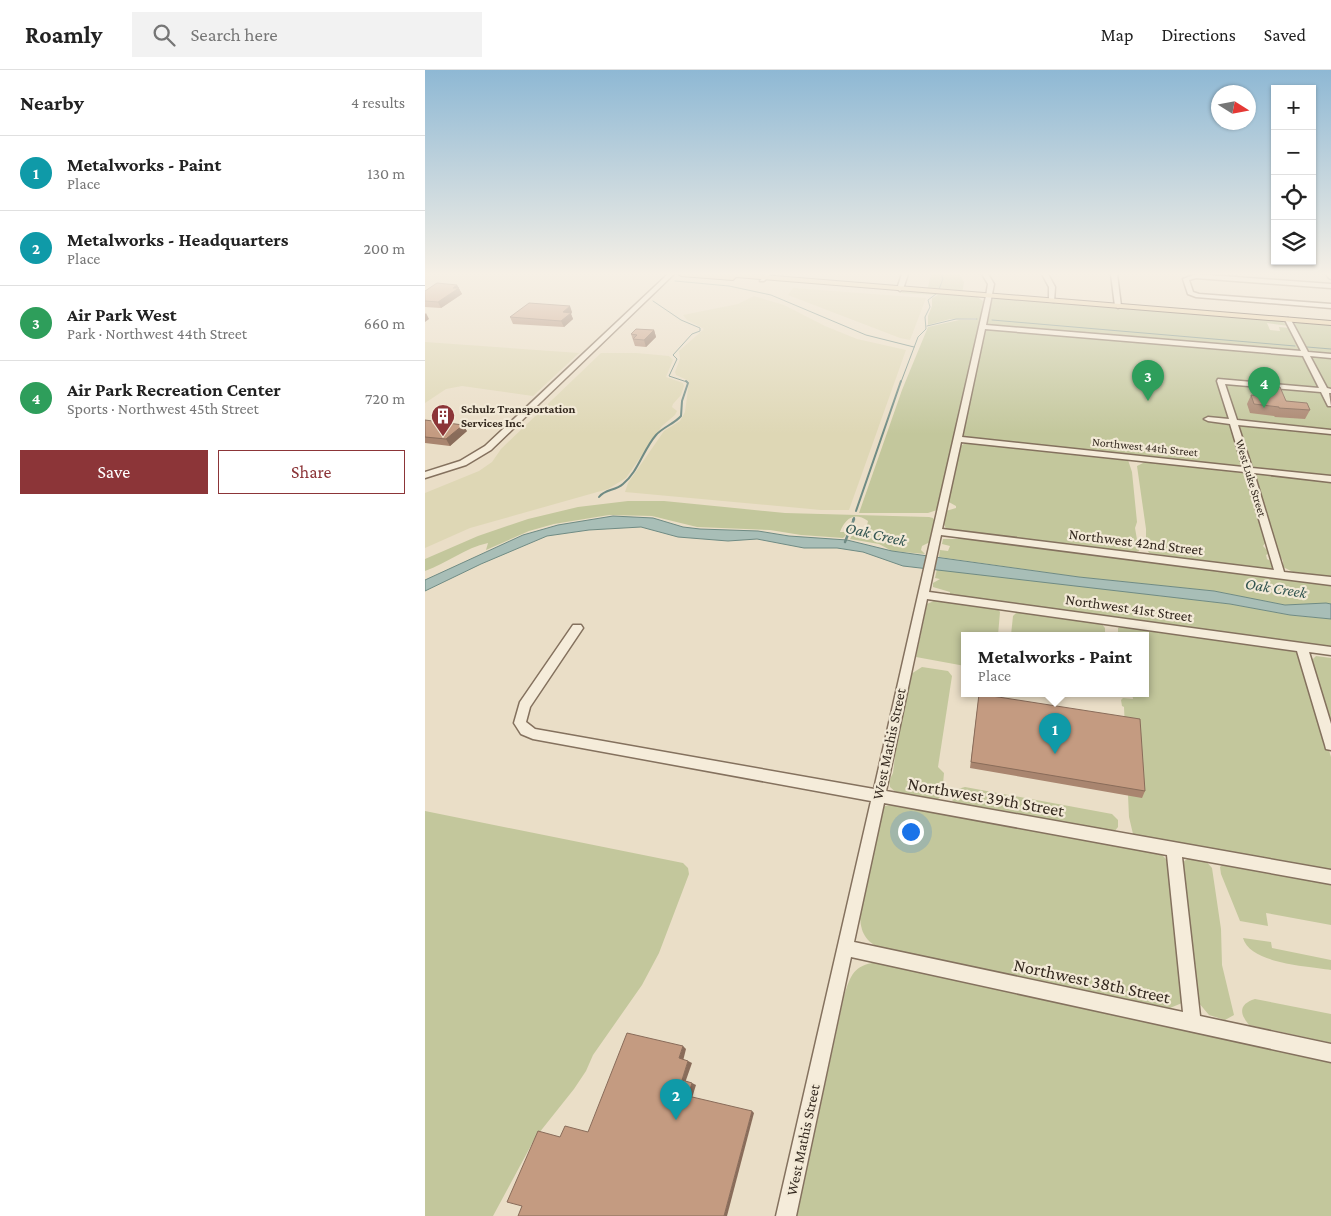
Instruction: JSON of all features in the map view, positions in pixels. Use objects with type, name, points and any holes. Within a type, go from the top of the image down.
[{"type":"street","points":[[425,475],[463,463],[484,451],[614,327]]},
{"type":"street","name":"West Mathis Street","points":[[786,1216],[981,327]]},
{"type":"street","points":[[987,327],[1331,356]]},
{"type":"street","points":[[1293,327],[1305,354],[1327,391],[1331,404]]},
{"type":"street","name":"West Luke Street","points":[[1280,574],[1221,381],[1327,391]]},
{"type":"street","points":[[1208,419],[1331,432]]},
{"type":"street","name":"Northwest 44th Street","points":[[957,439],[1331,479]]},
{"type":"street","name":"Northwest 42nd Street","points":[[937,531],[1331,581]]},
{"type":"street","name":"Northwest 41st Street","points":[[924,588],[1331,651]]},
{"type":"street","name":"Northwest 39th Street","points":[[577,628],[524,706],[521,723],[525,730],[533,734],[1331,877]]},
{"type":"street","points":[[1302,647],[1331,745]]},
{"type":"street","points":[[1174,849],[1192,1023]]},
{"type":"street","name":"Northwest 38th Street","points":[[845,948],[1331,1053]]},
{"type":"shaded area","points":[[701,327],[829,327],[857,339],[906,350],[849,510],[821,510],[625,492],[628,483],[664,431],[680,421],[685,412],[689,381],[676,375],[675,372],[680,359],[679,351],[704,329]]},
{"type":"shaded area","points":[[873,327],[915,327],[910,340]]},
{"type":"shaded area","points":[[425,342],[579,353],[533,396],[462,386],[446,389],[425,403]]},
{"type":"shaded area","points":[[601,353],[636,353],[669,356],[673,360],[666,377],[683,383],[684,386],[681,395],[672,407],[677,411],[675,415],[662,426],[626,478],[608,489],[470,528],[425,548],[425,493],[479,471],[492,462],[501,449]]},
{"type":"green space","points":[[928,327],[978,327],[937,510],[928,513],[859,513],[902,390]]},
{"type":"green space","points":[[981,327],[1331,356],[1331,479],[957,439]]},
{"type":"green space","points":[[1017,327],[1269,327],[1270,330],[1280,331],[1279,327],[1284,327],[1290,328],[1300,350],[1295,352]]},
{"type":"green space","points":[[1295,327],[1331,327],[1331,355],[1306,350]]},
{"type":"green space","points":[[967,442],[1128,460],[1132,472],[1137,522],[1135,528],[1139,551],[1132,553],[946,529],[943,521],[946,511],[956,508],[956,506],[947,501],[959,447]]},
{"type":"green space","points":[[1147,461],[1243,473],[1249,478],[1266,542],[1263,546],[1270,553],[1266,555],[1267,559],[1272,562],[1274,568],[1267,570],[1149,553],[1146,547],[1146,529],[1137,466]]},
{"type":"green space","points":[[1266,474],[1331,481],[1331,578],[1295,573],[1283,567],[1283,561],[1278,552],[1255,479],[1257,475]]},
{"type":"green space","points":[[628,501],[664,501],[785,513],[929,517],[933,518],[935,522],[930,542],[922,546],[921,550],[925,554],[892,551],[879,544],[850,539],[855,530],[858,535],[866,530],[868,521],[858,517],[847,520],[840,532],[846,532],[843,538],[801,535],[770,530],[697,527],[652,516],[609,515],[554,524],[529,531],[486,550],[488,543],[480,545],[425,571],[425,559],[478,536],[528,519],[578,507]]},
{"type":"green space","points":[[959,536],[1331,583],[1331,604],[1285,605],[1214,591],[1079,577],[939,557],[940,550],[948,551],[950,546],[942,544],[943,539],[958,539]]},
{"type":"green space","points":[[937,569],[1230,604],[1290,615],[1331,619],[1331,647],[950,595],[950,592],[933,587],[933,583],[940,579],[935,578]]},
{"type":"green space","points":[[936,600],[997,608],[1000,612],[998,632],[961,632],[961,665],[916,657],[927,604]]},
{"type":"green space","points":[[1018,611],[1101,623],[1105,628],[1105,632],[1011,632],[1013,616]]},
{"type":"green space","points":[[1122,626],[1293,650],[1300,655],[1331,757],[1331,872],[1133,834],[1129,817],[1124,707],[1121,700],[1123,698],[1149,697],[1149,632],[1118,632],[1118,628]]},
{"type":"green space","points":[[1316,656],[1331,658],[1331,726],[1311,661]]},
{"type":"green space","points":[[922,667],[948,671],[952,676],[938,767],[944,773],[942,795],[936,801],[899,795],[890,787],[889,781],[893,773],[897,738],[911,674]]},
{"type":"green space","points":[[965,787],[1112,814],[1118,820],[1118,827],[1114,832],[955,803],[952,800],[954,790]]},
{"type":"green space","points":[[897,804],[1160,853],[1168,861],[1183,995],[1182,1003],[1170,1008],[878,947],[873,944],[864,934],[860,913],[882,810],[885,806]]},
{"type":"green space","points":[[425,811],[683,863],[688,868],[689,874],[659,953],[642,985],[593,1055],[586,1071],[574,1089],[535,1138],[493,1216],[425,1216]]},
{"type":"green space","points":[[1190,857],[1204,859],[1212,868],[1221,929],[1222,965],[1234,1015],[1225,1020],[1209,1015],[1198,1002],[1181,867],[1183,862]]},
{"type":"green space","points":[[1223,864],[1331,882],[1331,925],[1266,913],[1268,926],[1240,921],[1221,874],[1220,867]]},
{"type":"green space","points":[[1243,938],[1271,942],[1272,948],[1331,960],[1331,970],[1295,965],[1268,958],[1248,947]]},
{"type":"green space","points":[[872,963],[885,963],[1331,1058],[1331,1216],[797,1216],[844,996],[850,979],[856,970]]},
{"type":"green space","points":[[1255,999],[1331,1014],[1331,1043],[1249,1025],[1243,1017],[1242,1009],[1246,1003]]},
{"type":"water","name":"Oak Creek","points":[[613,516],[653,518],[683,527],[700,529],[758,531],[789,536],[847,540],[892,551],[1079,577],[1214,591],[1285,605],[1326,603],[1331,604],[1331,619],[1290,615],[1230,604],[903,566],[863,552],[837,548],[804,548],[757,539],[728,541],[678,537],[641,527],[589,530],[547,536],[481,564],[425,591],[425,580],[523,535],[558,525]]},
{"type":"building","points":[[636,329],[654,330],[644,340],[633,339],[637,335],[631,334]]},
{"type":"building","points":[[1259,385],[1280,387],[1286,401],[1307,403],[1310,410],[1254,404],[1251,395],[1263,396]]},
{"type":"building","points":[[425,420],[463,425],[446,439],[425,437]]},
{"type":"building","points":[[979,697],[998,697],[1140,719],[1145,791],[971,762]]},
{"type":"building","points":[[627,1033],[683,1046],[679,1058],[688,1061],[682,1080],[692,1083],[688,1096],[752,1111],[724,1216],[518,1216],[522,1206],[507,1202],[538,1131],[560,1137],[565,1126],[588,1132]]},
{"type":"waterway","points":[[687,382],[669,376],[677,359],[673,355],[692,334],[700,331],[699,327]]},
{"type":"waterway","points":[[848,327],[866,335],[914,347]]},
{"type":"waterway","points":[[901,382],[918,337],[926,327]]},
{"type":"waterway","points":[[1079,327],[1295,346]]},
{"type":"waterway","points":[[1307,347],[1331,349]]},
{"type":"waterway","points":[[856,511],[901,381]]},
{"type":"waterway","points":[[599,497],[620,486],[628,479],[656,435],[681,416],[682,401],[687,382]]},
{"type":"waterway","points":[[845,542],[854,519]]},
{"type":"place","name":"Air Park West","points":[[1148,401]]},
{"type":"place","name":"Air Park Recreation Center","points":[[1264,408]]},
{"type":"place","name":"Schulz Transportation Services Inc.","points":[[443,437]]},
{"type":"place","name":"Metalworks - Paint","points":[[1055,754]]},
{"type":"place","name":"Metalworks - Headquarters","points":[[676,1120]]}]
